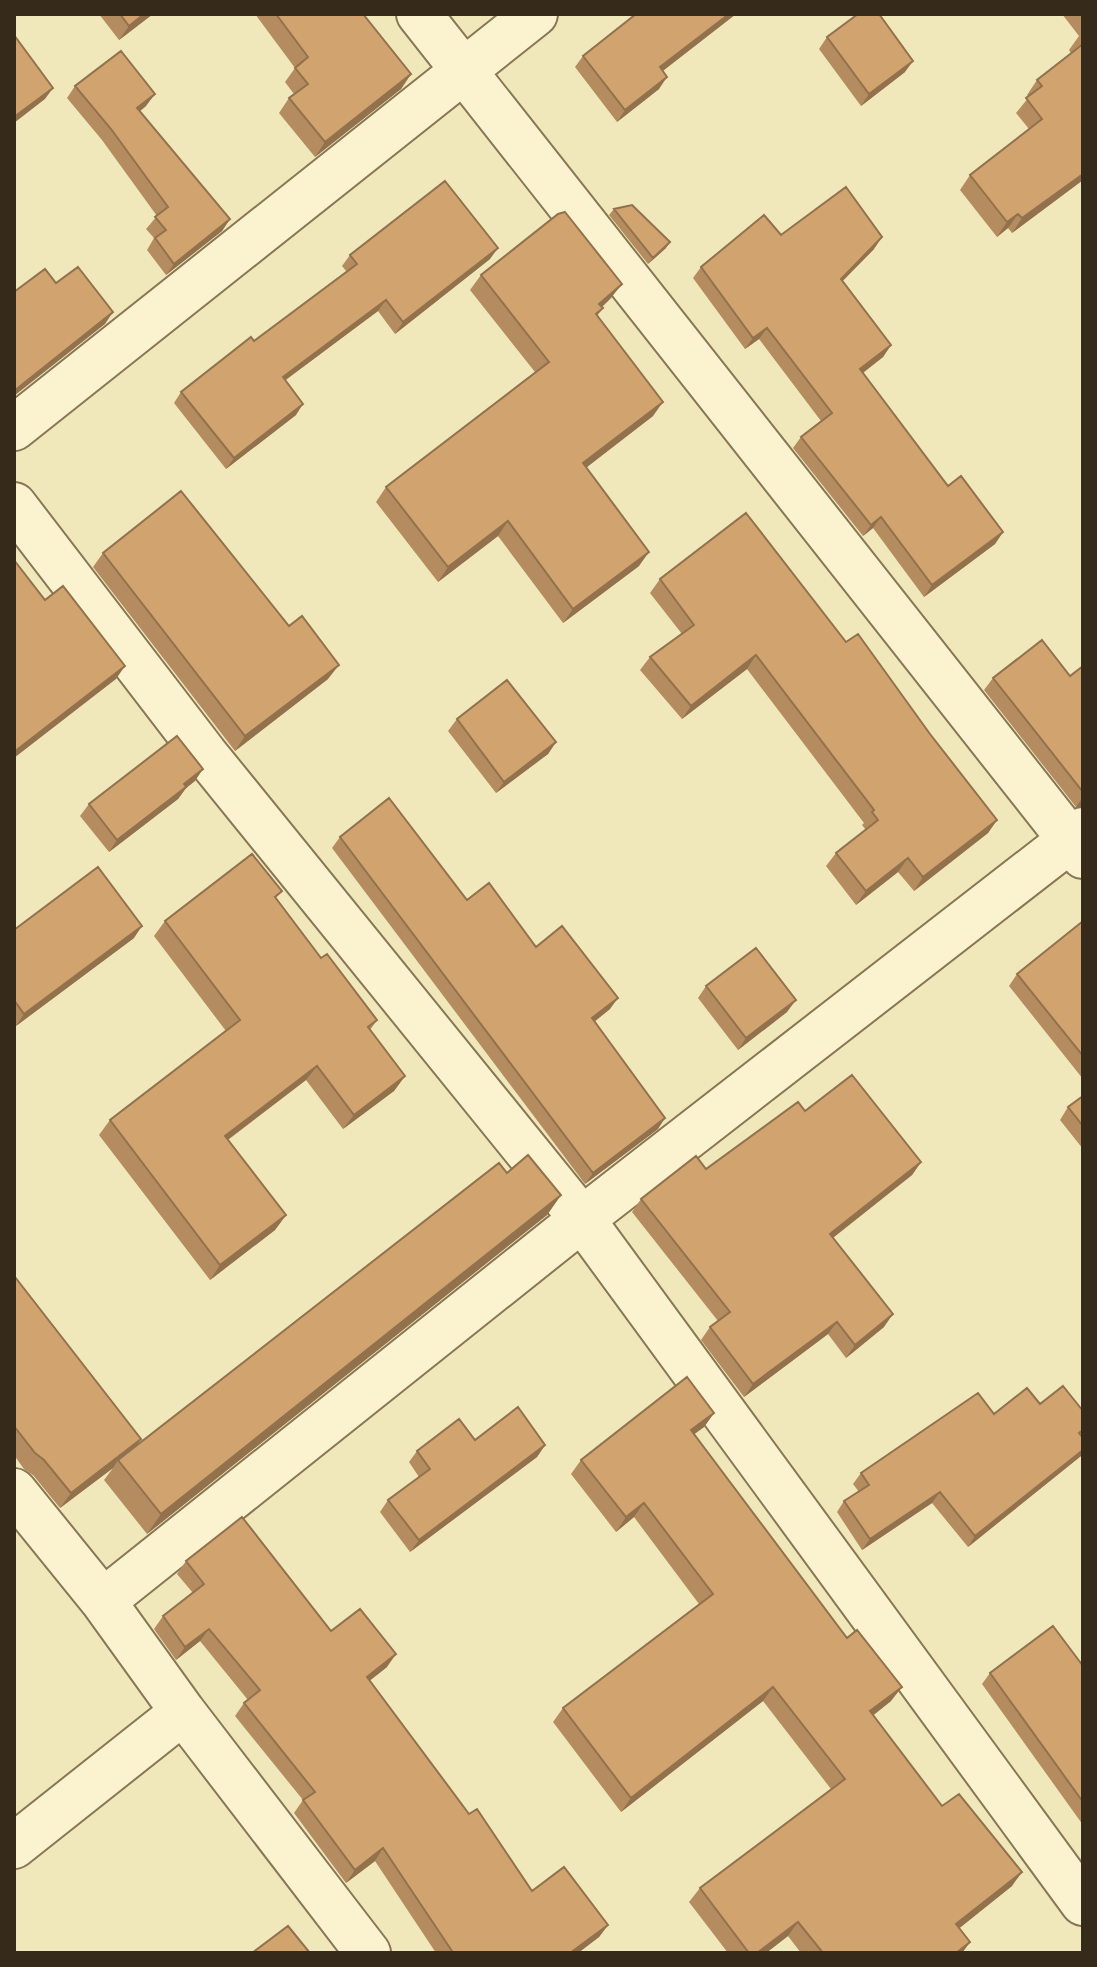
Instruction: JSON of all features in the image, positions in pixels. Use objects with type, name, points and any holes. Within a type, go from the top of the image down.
[{"type":"street","points":[[103,1601],[582,1219],[1079,842],[419,14]]},
{"type":"street","points":[[14,428],[535,14]]},
{"type":"street","points":[[14,505],[205,754],[582,1219],[1083,1903]]},
{"type":"street","points":[[14,1491],[103,1601],[183,1712],[368,1953]]},
{"type":"street","points":[[14,1846],[183,1712]]},
{"type":"building","points":[[120,14],[144,14],[129,26]]},
{"type":"building","points":[[276,14],[363,14],[411,74],[325,142],[289,98],[308,84],[295,68],[308,57]]},
{"type":"building","points":[[636,14],[729,14],[660,67],[667,77],[625,110],[583,56]]},
{"type":"building","points":[[858,14],[879,14],[913,61],[869,94],[827,37]]},
{"type":"building","points":[[14,35],[53,88],[14,117]]},
{"type":"building","points":[[1083,44],[1083,174],[1022,218],[1018,214],[1007,222],[970,175],[1042,119],[1026,98],[1042,86],[1037,80]]},
{"type":"building","points":[[121,51],[155,94],[137,108],[230,219],[174,264],[155,238],[166,230],[155,217],[168,207],[75,86]]},
{"type":"building","points":[[445,181],[498,248],[403,322],[386,300],[283,377],[303,404],[234,458],[181,392],[251,337],[254,341],[357,264],[350,255]]},
{"type":"building","points":[[846,187],[882,237],[841,279],[891,345],[860,369],[948,486],[961,476],[1003,532],[932,585],[881,517],[871,525],[801,437],[832,413],[767,328],[753,338],[701,267],[764,215],[781,235]]},
{"type":"building","points":[[632,205],[670,242],[653,258],[614,209]]},
{"type":"building","points":[[565,212],[622,284],[599,304],[603,308],[596,314],[663,402],[583,463],[649,552],[573,609],[508,521],[448,567],[386,487],[549,362],[481,275],[558,214]]},
{"type":"building","points":[[78,267],[113,312],[14,391],[14,292],[45,269],[56,283]]},
{"type":"building","points":[[181,491],[289,626],[302,616],[339,665],[245,736],[103,553]]},
{"type":"building","points":[[746,513],[846,642],[858,634],[997,820],[923,877],[908,858],[866,891],[836,853],[878,820],[872,812],[874,810],[756,655],[691,706],[650,657],[694,625],[660,579]]},
{"type":"building","points":[[14,560],[45,600],[63,586],[125,666],[14,752]]},
{"type":"building","points":[[1042,640],[1070,676],[1083,666],[1083,792],[993,678]]},
{"type":"building","points":[[507,680],[556,742],[504,782],[457,719]]},
{"type":"building","points":[[177,736],[203,769],[184,784],[186,787],[117,840],[89,804]]},
{"type":"building","points":[[389,798],[467,900],[489,883],[536,947],[562,926],[618,998],[592,1018],[665,1118],[593,1173],[340,837]]},
{"type":"building","points":[[252,854],[282,891],[275,897],[321,958],[327,954],[377,1020],[368,1027],[405,1076],[354,1115],[317,1066],[225,1136],[286,1215],[220,1265],[110,1120],[240,1020],[165,921]]},
{"type":"building","points":[[98,867],[142,926],[24,1014],[14,1000],[14,930]]},
{"type":"building","points":[[1083,921],[1083,1056],[1017,974]]},
{"type":"building","points":[[756,948],[796,1000],[746,1038],[706,986]]},
{"type":"building","points":[[852,1075],[921,1162],[830,1234],[893,1314],[855,1345],[837,1322],[753,1384],[710,1327],[730,1312],[641,1199],[696,1156],[706,1169],[798,1102],[805,1111]]},
{"type":"building","points":[[1083,1096],[1083,1126],[1068,1107]]},
{"type":"building","points":[[528,1155],[561,1195],[161,1514],[118,1460],[499,1163],[507,1173]]},
{"type":"building","points":[[15,1277],[141,1439],[71,1493],[14,1426]]},
{"type":"building","points":[[687,1377],[714,1413],[691,1430],[847,1638],[857,1630],[902,1687],[870,1711],[942,1806],[959,1794],[1022,1872],[956,1924],[970,1942],[956,1953],[823,1953],[798,1922],[757,1953],[749,1953],[700,1888],[845,1779],[773,1687],[631,1798],[563,1708],[713,1594],[644,1503],[626,1517],[581,1460]]},
{"type":"building","points":[[1063,1386],[1083,1411],[1083,1430],[1079,1433],[1083,1438],[1083,1450],[975,1536],[940,1492],[870,1539],[844,1501],[869,1485],[861,1473],[978,1393],[994,1414],[1027,1388],[1040,1404]]},
{"type":"building","points":[[518,1407],[545,1445],[419,1540],[388,1500],[430,1469],[417,1451],[459,1419],[475,1440]]},
{"type":"building","points":[[242,1517],[331,1631],[360,1609],[396,1654],[367,1677],[469,1814],[477,1809],[532,1891],[564,1867],[608,1925],[570,1953],[450,1953],[452,1951],[383,1848],[355,1870],[303,1800],[315,1792],[244,1703],[260,1690],[209,1629],[185,1647],[163,1616],[204,1584],[186,1561]]},
{"type":"building","points":[[1053,1626],[1083,1666],[1083,1802],[990,1673]]},
{"type":"building","points":[[288,1926],[310,1953],[252,1953]]}]
